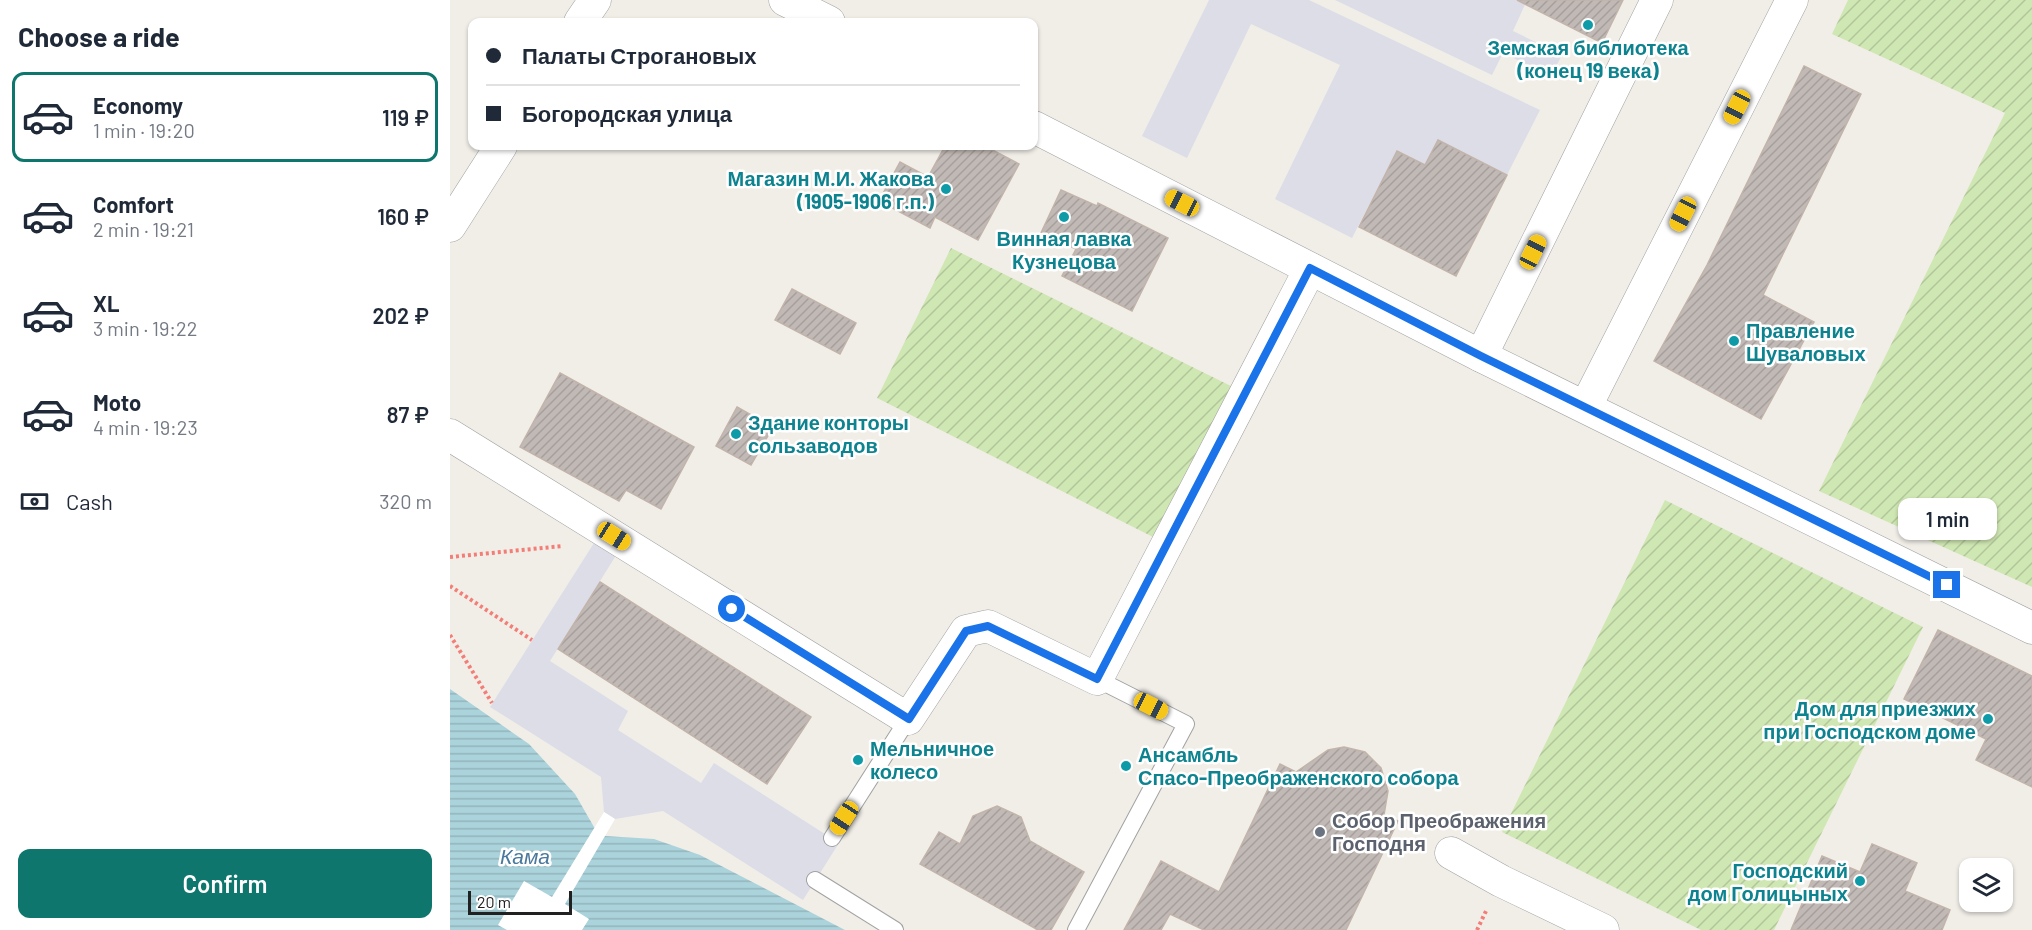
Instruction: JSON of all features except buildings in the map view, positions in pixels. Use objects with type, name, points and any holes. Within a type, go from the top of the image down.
[{"type":"street","points":[[583,18],[595,0]]},
{"type":"street","points":[[785,0],[821,18]]},
{"type":"street","points":[[1481,356],[1657,0]]},
{"type":"street","points":[[1586,406],[1792,0]]},
{"type":"street","points":[[1038,129],[1481,356],[2032,628]]},
{"type":"street","points":[[450,226],[498,150]]},
{"type":"street","points":[[450,435],[909,719],[966,631],[988,626],[1097,679],[1310,268]]},
{"type":"street","points":[[1450,853],[1501,881],[1603,930]]},
{"type":"lane","points":[[1076,930],[1186,724],[1097,679]]},
{"type":"lane","points":[[831,838],[909,719]]},
{"type":"lane","points":[[815,880],[895,930]]},
{"type":"path","points":[[450,557],[572,545]]},
{"type":"path","points":[[450,586],[532,640]]},
{"type":"path","points":[[450,635],[492,704]]},
{"type":"green space","points":[[1848,0],[2032,0],[2032,587],[1819,491],[2005,113],[1832,34]]},
{"type":"green space","points":[[951,248],[1237,389],[1155,538],[877,398]]},
{"type":"green space","points":[[1665,500],[1923,627],[1774,930],[1701,930],[1502,832]]},
{"type":"shaded area","points":[[1209,0],[1309,0],[1540,110],[1507,175],[1438,140],[1425,165],[1397,151],[1352,238],[1275,199],[1340,65],[1251,24],[1187,158],[1142,136]]},
{"type":"shaded area","points":[[1335,0],[1527,0],[1513,31],[1562,55],[1551,76],[1503,53],[1492,75]]},
{"type":"shaded area","points":[[594,543],[620,549],[550,661],[628,711],[618,730],[701,783],[714,763],[839,843],[803,900],[663,811],[615,819],[604,812],[601,777],[490,707]]},
{"type":"water","name":"Кама","points":[[450,689],[529,744],[575,794],[594,827],[605,836],[654,839],[700,855],[845,930],[450,930]]},
{"type":"pier","points":[[604,812],[615,819],[565,904],[589,919],[582,930],[507,930],[498,925],[524,881],[552,897]]},
{"type":"place","name":"Земская библиотека (конец 19 века)","points":[[1588,25]]},
{"type":"place","name":"Магазин М.И. Жакова (1905-1906 г.п.)","points":[[946,189]]},
{"type":"place","name":"Винная лавка Кузнецова","points":[[1064,217]]},
{"type":"place","name":"Правление Шуваловых","points":[[1734,341]]},
{"type":"place","name":"Здание конторы сользаводов","points":[[736,434]]},
{"type":"place","name":"Дом для приезжих при Господском доме","points":[[1988,719]]},
{"type":"place","name":"Мельничное колесо","points":[[858,760]]},
{"type":"place","name":"Ансамбль Спасо-Преображенского собора","points":[[1126,766]]},
{"type":"place","name":"Собор Преображения Господня","points":[[1320,832]]},
{"type":"place","name":"Господский дом Голицыных","points":[[1860,881]]},
{"type":"route","points":[[732,609],[909,719],[966,631],[988,626],[1097,679],[1310,268],[1481,356],[1947,585]]}]
